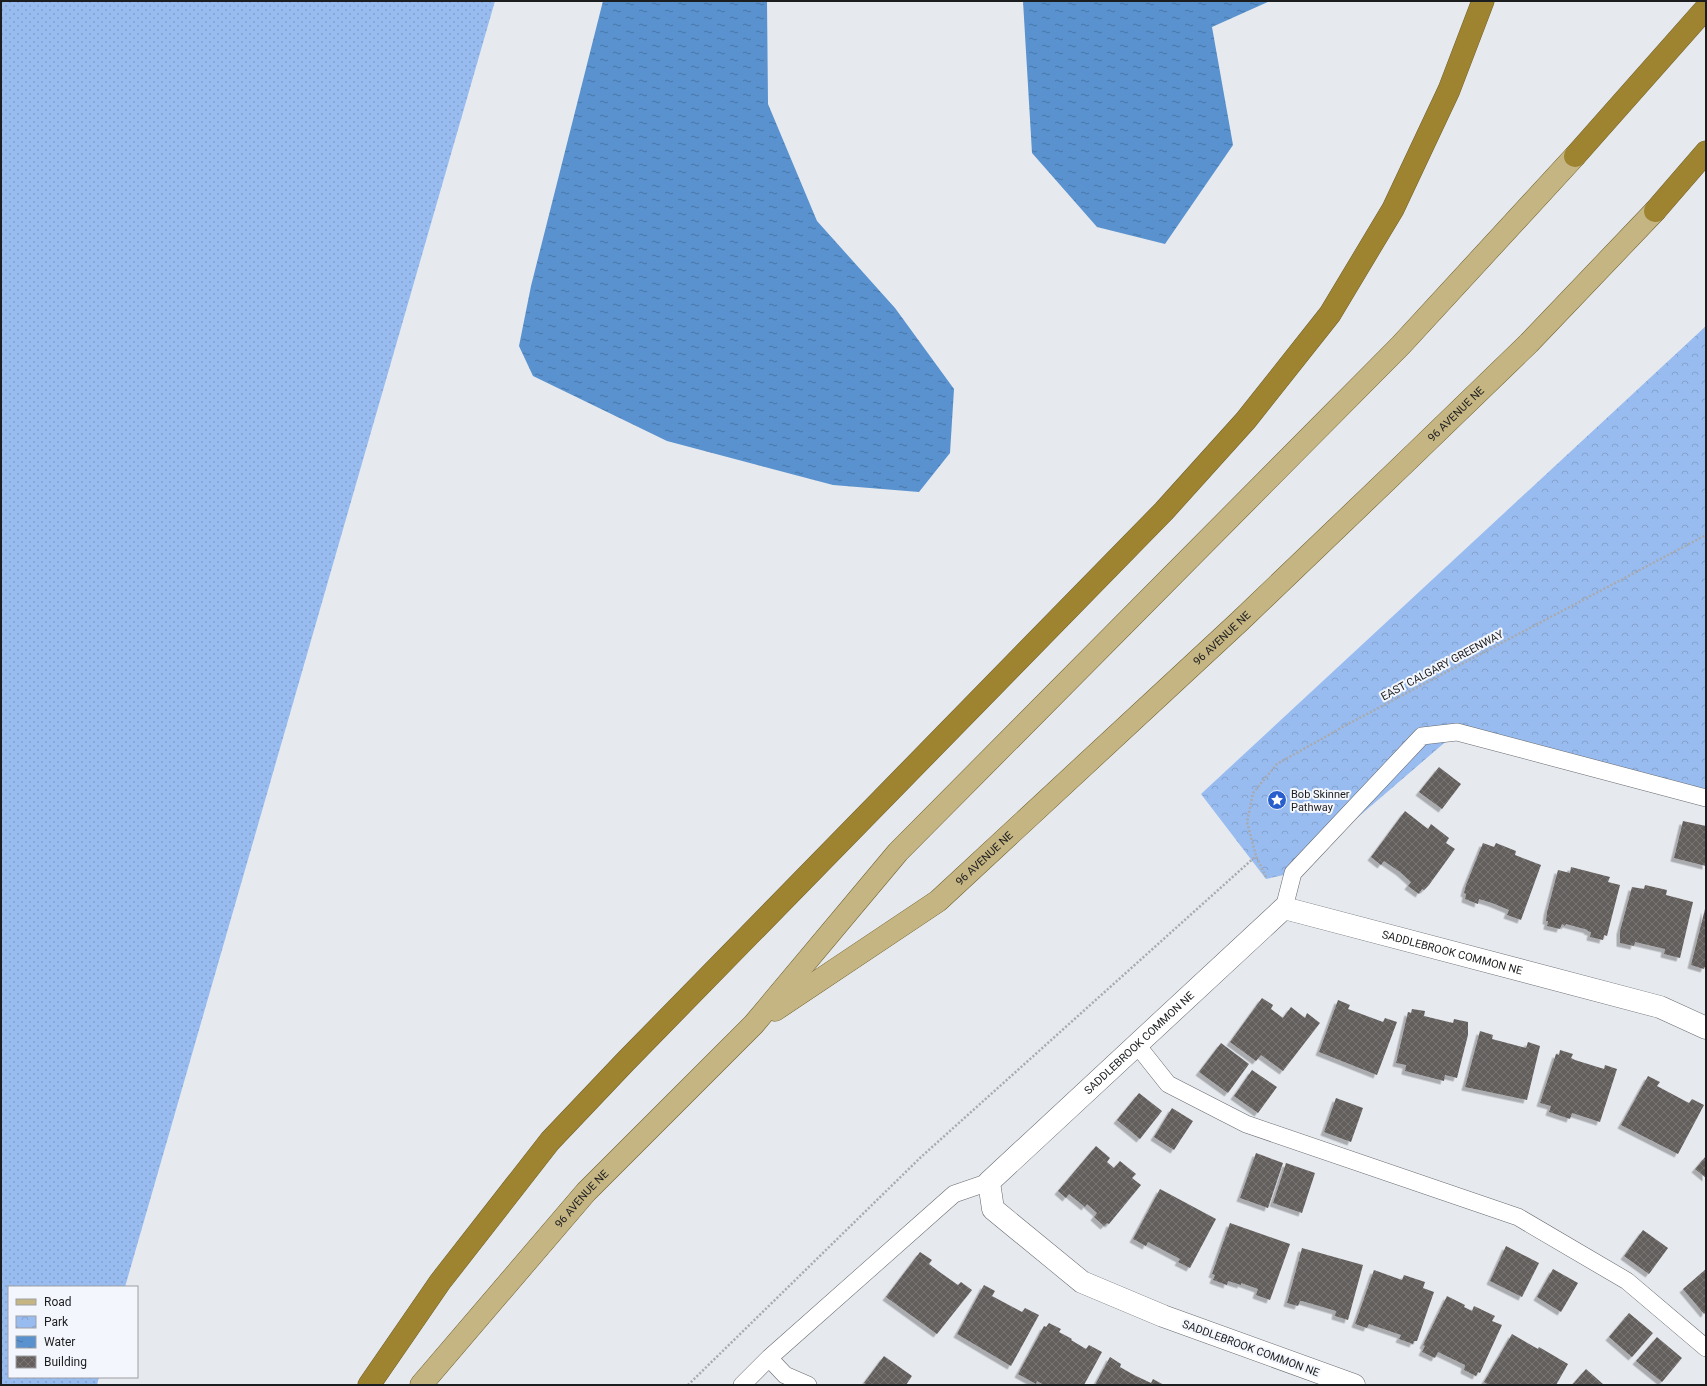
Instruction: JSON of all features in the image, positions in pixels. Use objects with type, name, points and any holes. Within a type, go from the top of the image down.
[{"type":"highway","points":[[369,1385],[440,1282],[550,1141],[625,1062],[1164,510],[1246,420],[1330,314],[1393,209],[1449,90],[1483,1]]},
{"type":"highway","points":[[1575,156],[1706,8]]},
{"type":"highway","points":[[1655,212],[1706,152]]},
{"type":"main road","name":"96 AVENUE NE","points":[[421,1385],[586,1192],[754,1024],[898,852],[1401,345],[1575,156]]},
{"type":"main road","name":"96 AVENUE NE","points":[[754,1024],[938,901],[1240,621],[1407,461],[1529,343],[1655,212]]},
{"type":"street","name":"SADDLEBROOK COMMON NE","points":[[1354,1385],[1163,1316],[1082,1282],[993,1209],[989,1182],[1284,908],[1660,1007],[1706,1028]]},
{"type":"lane","points":[[1284,908],[1293,873],[1422,736],[1457,732],[1706,798]]},
{"type":"lane","points":[[1137,1045],[1168,1084],[1246,1124],[1518,1217],[1627,1281],[1706,1348]]},
{"type":"lane","points":[[742,1385],[769,1358],[954,1194],[989,1182]]},
{"type":"lane","points":[[769,1358],[785,1375],[808,1385]]},
{"type":"path","name":"EAST CALGARY GREENWAY","points":[[688,1385],[921,1157],[1256,856],[1247,822],[1253,793],[1277,764],[1348,724],[1706,535]]},
{"type":"green space","points":[[1,1],[495,1],[125,1286],[8,1286],[8,1378],[99,1378],[97,1385],[1,1385]]},
{"type":"green space","points":[[1706,326],[1706,790],[1457,732],[1293,873],[1266,879],[1201,794]]},
{"type":"water","points":[[603,1],[767,1],[768,104],[817,221],[895,308],[954,389],[950,453],[919,492],[833,485],[667,441],[533,376],[519,346],[531,286]]},
{"type":"water","points":[[1023,1],[1270,1],[1212,27],[1233,145],[1165,244],[1097,227],[1032,153]]},
{"type":"building","points":[[1439,767],[1461,784],[1442,809],[1419,792]]},
{"type":"building","points":[[1405,811],[1428,829],[1431,824],[1449,838],[1446,843],[1455,849],[1429,885],[1424,890],[1422,889],[1419,894],[1408,886],[1411,882],[1400,872],[1384,861],[1381,865],[1371,857]]},
{"type":"building","points":[[1683,821],[1706,826],[1706,866],[1674,858]]},
{"type":"building","points":[[1483,843],[1494,847],[1496,843],[1516,851],[1515,855],[1541,865],[1521,920],[1507,915],[1509,910],[1492,903],[1479,899],[1478,904],[1465,899],[1466,894],[1464,893],[1466,885]]},
{"type":"building","points":[[1571,867],[1610,877],[1608,882],[1620,885],[1607,936],[1604,935],[1603,940],[1590,937],[1591,932],[1587,931],[1588,930],[1566,924],[1565,926],[1562,924],[1560,929],[1547,926],[1547,912],[1558,870],[1570,873]]},
{"type":"building","points":[[1645,885],[1667,890],[1666,895],[1693,902],[1680,958],[1664,954],[1665,949],[1635,942],[1634,946],[1620,943],[1620,931],[1632,887],[1644,889]]},
{"type":"building","points":[[1705,909],[1706,964],[1704,969],[1691,965]]},
{"type":"building","points":[[1262,998],[1273,1005],[1271,1009],[1283,1018],[1291,1007],[1305,1018],[1307,1013],[1320,1023],[1283,1071],[1261,1055],[1256,1061],[1230,1042]]},
{"type":"building","points":[[1338,1000],[1350,1005],[1348,1009],[1383,1022],[1385,1018],[1397,1022],[1377,1075],[1319,1052]]},
{"type":"building","points":[[1412,1009],[1425,1011],[1424,1016],[1453,1023],[1454,1019],[1468,1022],[1468,1035],[1457,1078],[1445,1075],[1444,1081],[1405,1071],[1406,1065],[1396,1063],[1408,1012],[1411,1013]]},
{"type":"building","points":[[1480,1031],[1493,1035],[1492,1039],[1526,1048],[1528,1042],[1540,1046],[1527,1100],[1465,1087]]},
{"type":"building","points":[[1221,1043],[1249,1064],[1228,1093],[1199,1072]]},
{"type":"building","points":[[1560,1050],[1573,1054],[1571,1058],[1575,1060],[1604,1069],[1605,1065],[1617,1069],[1600,1122],[1572,1113],[1570,1119],[1549,1112],[1551,1106],[1540,1103],[1556,1054],[1559,1055]]},
{"type":"building","points":[[1252,1070],[1277,1087],[1258,1113],[1234,1096]]},
{"type":"building","points":[[1648,1076],[1660,1082],[1657,1086],[1689,1103],[1692,1099],[1704,1105],[1678,1154],[1621,1125]]},
{"type":"building","points":[[1139,1093],[1162,1111],[1140,1139],[1117,1120]]},
{"type":"building","points":[[1336,1098],[1363,1108],[1351,1142],[1324,1132]]},
{"type":"building","points":[[1172,1108],[1193,1121],[1174,1150],[1154,1137]]},
{"type":"building","points":[[1096,1146],[1110,1158],[1107,1162],[1114,1168],[1120,1161],[1136,1174],[1132,1178],[1141,1185],[1109,1224],[1107,1223],[1104,1226],[1094,1217],[1097,1213],[1087,1204],[1085,1207],[1069,1194],[1066,1198],[1058,1191]]},
{"type":"building","points":[[1256,1153],[1283,1163],[1268,1208],[1240,1198]]},
{"type":"building","points":[[1706,1156],[1706,1178],[1695,1169]]},
{"type":"building","points":[[1286,1163],[1315,1173],[1302,1213],[1273,1203]]},
{"type":"building","points":[[1160,1189],[1216,1219],[1190,1268],[1178,1262],[1180,1259],[1148,1242],[1146,1246],[1133,1239]]},
{"type":"building","points":[[1230,1223],[1290,1244],[1270,1300],[1256,1295],[1258,1289],[1241,1283],[1241,1285],[1228,1281],[1227,1285],[1213,1280],[1215,1275],[1212,1274]]},
{"type":"building","points":[[1643,1230],[1668,1248],[1649,1274],[1624,1256]]},
{"type":"building","points":[[1506,1246],[1539,1263],[1522,1297],[1490,1281]]},
{"type":"building","points":[[1302,1248],[1363,1265],[1348,1320],[1335,1316],[1336,1311],[1302,1301],[1300,1301],[1298,1306],[1287,1303]]},
{"type":"building","points":[[920,1252],[932,1260],[929,1264],[941,1273],[958,1285],[961,1282],[972,1290],[937,1334],[886,1297]]},
{"type":"building","points":[[1553,1269],[1578,1283],[1561,1312],[1537,1297]]},
{"type":"building","points":[[1706,1269],[1706,1312],[1704,1314],[1683,1289]]},
{"type":"building","points":[[1374,1270],[1402,1280],[1404,1275],[1425,1282],[1423,1288],[1434,1292],[1417,1341],[1414,1341],[1413,1344],[1399,1339],[1401,1335],[1369,1324],[1367,1328],[1355,1324]]},
{"type":"building","points":[[984,1285],[995,1291],[992,1296],[1022,1312],[1025,1308],[1039,1315],[1011,1366],[957,1334]]},
{"type":"building","points":[[1447,1296],[1465,1305],[1464,1307],[1472,1311],[1474,1306],[1495,1316],[1492,1321],[1502,1325],[1480,1373],[1478,1372],[1476,1376],[1464,1370],[1465,1365],[1438,1352],[1435,1358],[1422,1352],[1425,1346],[1423,1345]]},
{"type":"building","points":[[1629,1313],[1653,1333],[1632,1357],[1609,1337]]},
{"type":"building","points":[[1049,1323],[1061,1329],[1059,1332],[1086,1349],[1089,1345],[1102,1352],[1084,1385],[1044,1385],[1037,1381],[1036,1384],[1018,1374],[1044,1326],[1046,1327]]},
{"type":"building","points":[[1512,1334],[1538,1349],[1539,1347],[1568,1364],[1556,1385],[1489,1385],[1484,1382]]},
{"type":"building","points":[[1657,1337],[1682,1358],[1662,1382],[1636,1361]]},
{"type":"building","points":[[884,1356],[912,1376],[906,1385],[868,1385],[864,1383]]},
{"type":"building","points":[[1110,1357],[1121,1364],[1120,1367],[1134,1375],[1151,1383],[1153,1379],[1164,1385],[1095,1385]]},
{"type":"building","points":[[1586,1369],[1604,1385],[1572,1385]]},
{"type":"place","name":"Bob Skinner Pathway","points":[[1277,800]]}]
